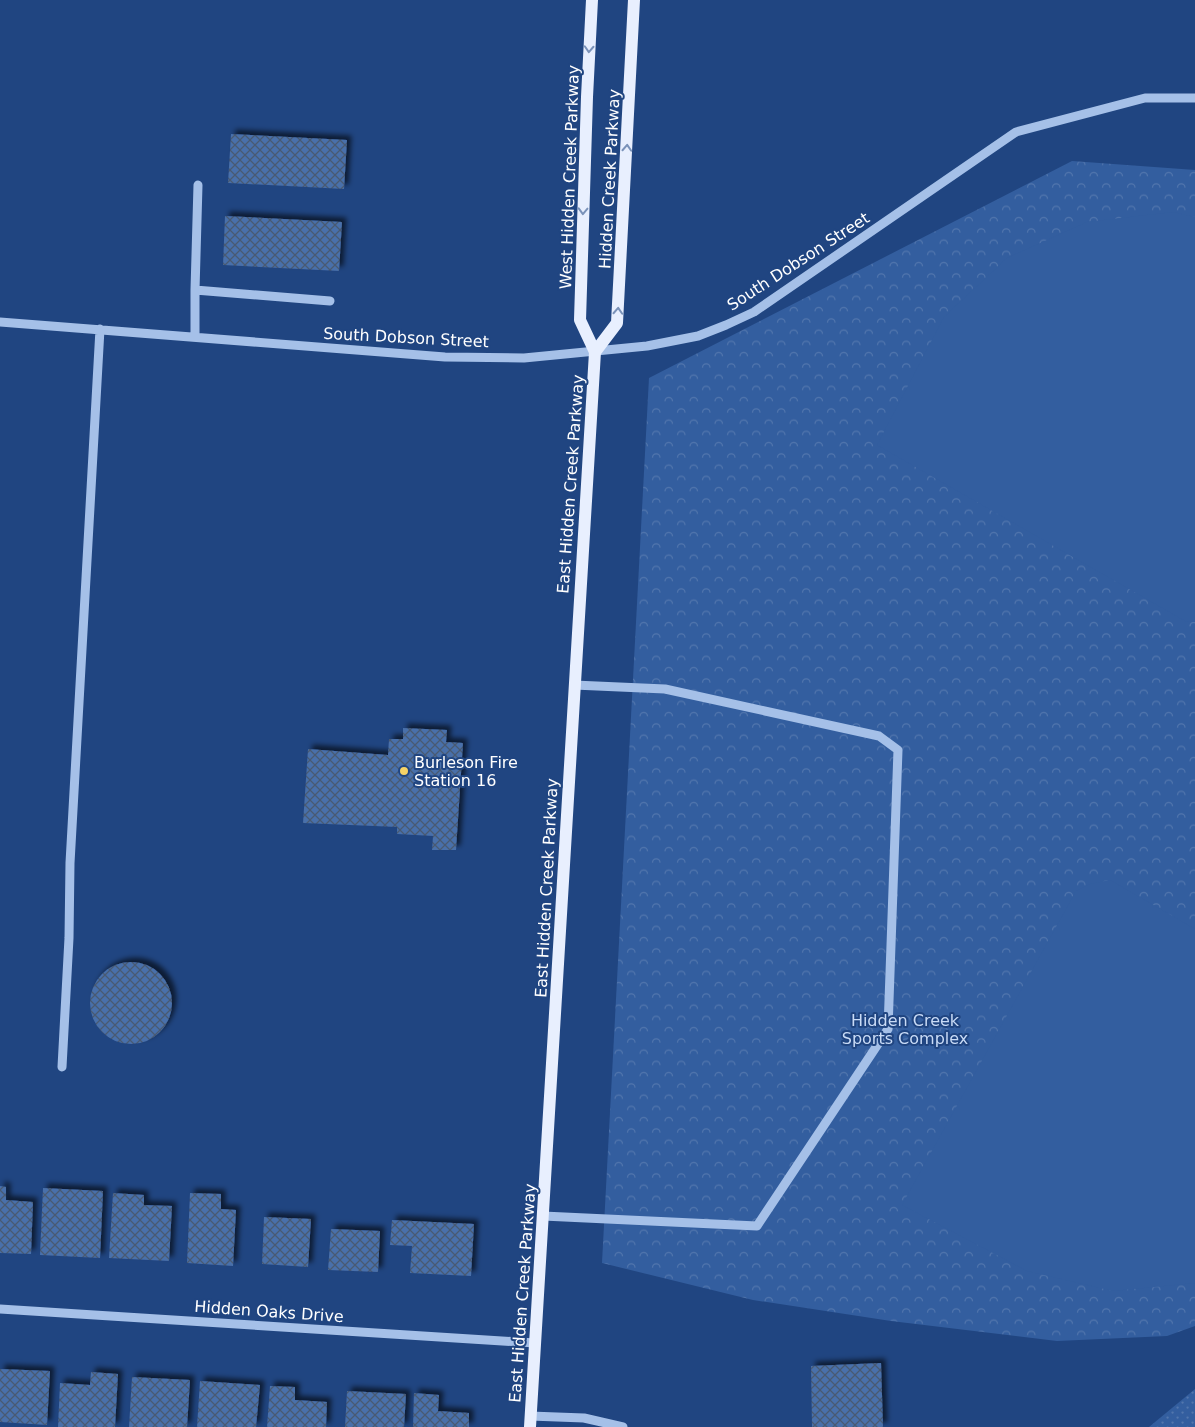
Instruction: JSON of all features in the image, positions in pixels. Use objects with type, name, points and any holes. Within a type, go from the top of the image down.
[{"type":"main road","name":"West Hidden Creek Parkway","points":[[592,0],[580,320],[595,352]]},
{"type":"main road","name":"Hidden Creek Parkway","points":[[595,352],[617,323],[634,0]]},
{"type":"main road","name":"East Hidden Creek Parkway","points":[[530,1421],[595,352]]},
{"type":"street","name":"South Dobson Street","points":[[0,322],[445,357],[524,358],[647,346],[698,336],[754,312],[1016,132],[1145,98],[1195,98]]},
{"type":"street","points":[[195,337],[194,290],[198,185]]},
{"type":"street","points":[[194,290],[330,301]]},
{"type":"street","points":[[62,1067],[69,938],[70,863],[100,329]]},
{"type":"street","points":[[543,1216],[757,1226],[888,1029],[898,750],[879,736],[666,690],[574,685]]},
{"type":"street","name":"Hidden Oaks Drive","points":[[0,1309],[536,1343]]},
{"type":"street","points":[[530,1421],[584,1418],[623,1427]]},
{"type":"green space","name":"Hidden Creek Sports Complex","points":[[1072,161],[1195,170],[1195,1326],[1167,1336],[1057,1341],[891,1321],[753,1300],[602,1263],[649,378]]},
{"type":"green space","points":[[1173,212],[1195,217],[1195,622],[1185,621],[877,445],[944,317],[1007,258],[1087,222]]},
{"type":"green space","points":[[1110,880],[1195,929],[1195,1283],[1113,1291],[1027,1271],[902,1205],[1076,891],[1090,884]]},
{"type":"green space","points":[[1195,1389],[1195,1427],[1149,1427]]},
{"type":"building","points":[[231,134],[347,140],[344,189],[228,183]]},
{"type":"building","points":[[225,216],[342,222],[339,271],[223,265]]},
{"type":"building","points":[[403,728],[447,730],[446,742],[463,743],[456,850],[432,850],[433,836],[397,834],[397,827],[303,823],[308,749],[388,755],[389,739],[403,739]]},
{"type":"building","points":[[131,962],[147,965],[160,974],[169,987],[172,1003],[169,1019],[160,1032],[147,1041],[131,1044],[115,1041],[102,1032],[93,1019],[90,1003],[93,987],[102,974],[115,965]]},
{"type":"building","points":[[0,1186],[6,1187],[6,1200],[33,1202],[31,1254],[0,1253]]},
{"type":"building","points":[[43,1188],[103,1191],[100,1258],[40,1255]]},
{"type":"building","points":[[113,1193],[144,1195],[144,1205],[172,1206],[169,1261],[109,1258]]},
{"type":"building","points":[[190,1193],[221,1194],[221,1209],[236,1210],[233,1266],[187,1263]]},
{"type":"building","points":[[264,1217],[311,1219],[308,1267],[262,1264]]},
{"type":"building","points":[[392,1220],[474,1224],[471,1276],[410,1273],[412,1246],[390,1245]]},
{"type":"building","points":[[331,1229],[380,1231],[378,1272],[328,1270]]},
{"type":"building","points":[[881,1363],[883,1427],[812,1427],[811,1366]]},
{"type":"building","points":[[0,1369],[50,1371],[47,1425],[0,1422]]},
{"type":"building","points":[[91,1372],[118,1374],[115,1427],[58,1427],[60,1383],[90,1385]]},
{"type":"building","points":[[132,1377],[190,1380],[187,1427],[129,1427]]},
{"type":"building","points":[[200,1381],[260,1385],[256,1427],[197,1427]]},
{"type":"building","points":[[270,1386],[295,1387],[295,1400],[327,1402],[326,1427],[267,1427]]},
{"type":"building","points":[[347,1391],[406,1394],[404,1427],[345,1427]]},
{"type":"building","points":[[414,1393],[439,1395],[438,1411],[469,1413],[469,1427],[413,1427]]},
{"type":"place","name":"Burleson Fire Station 16","points":[[404,771]]}]
